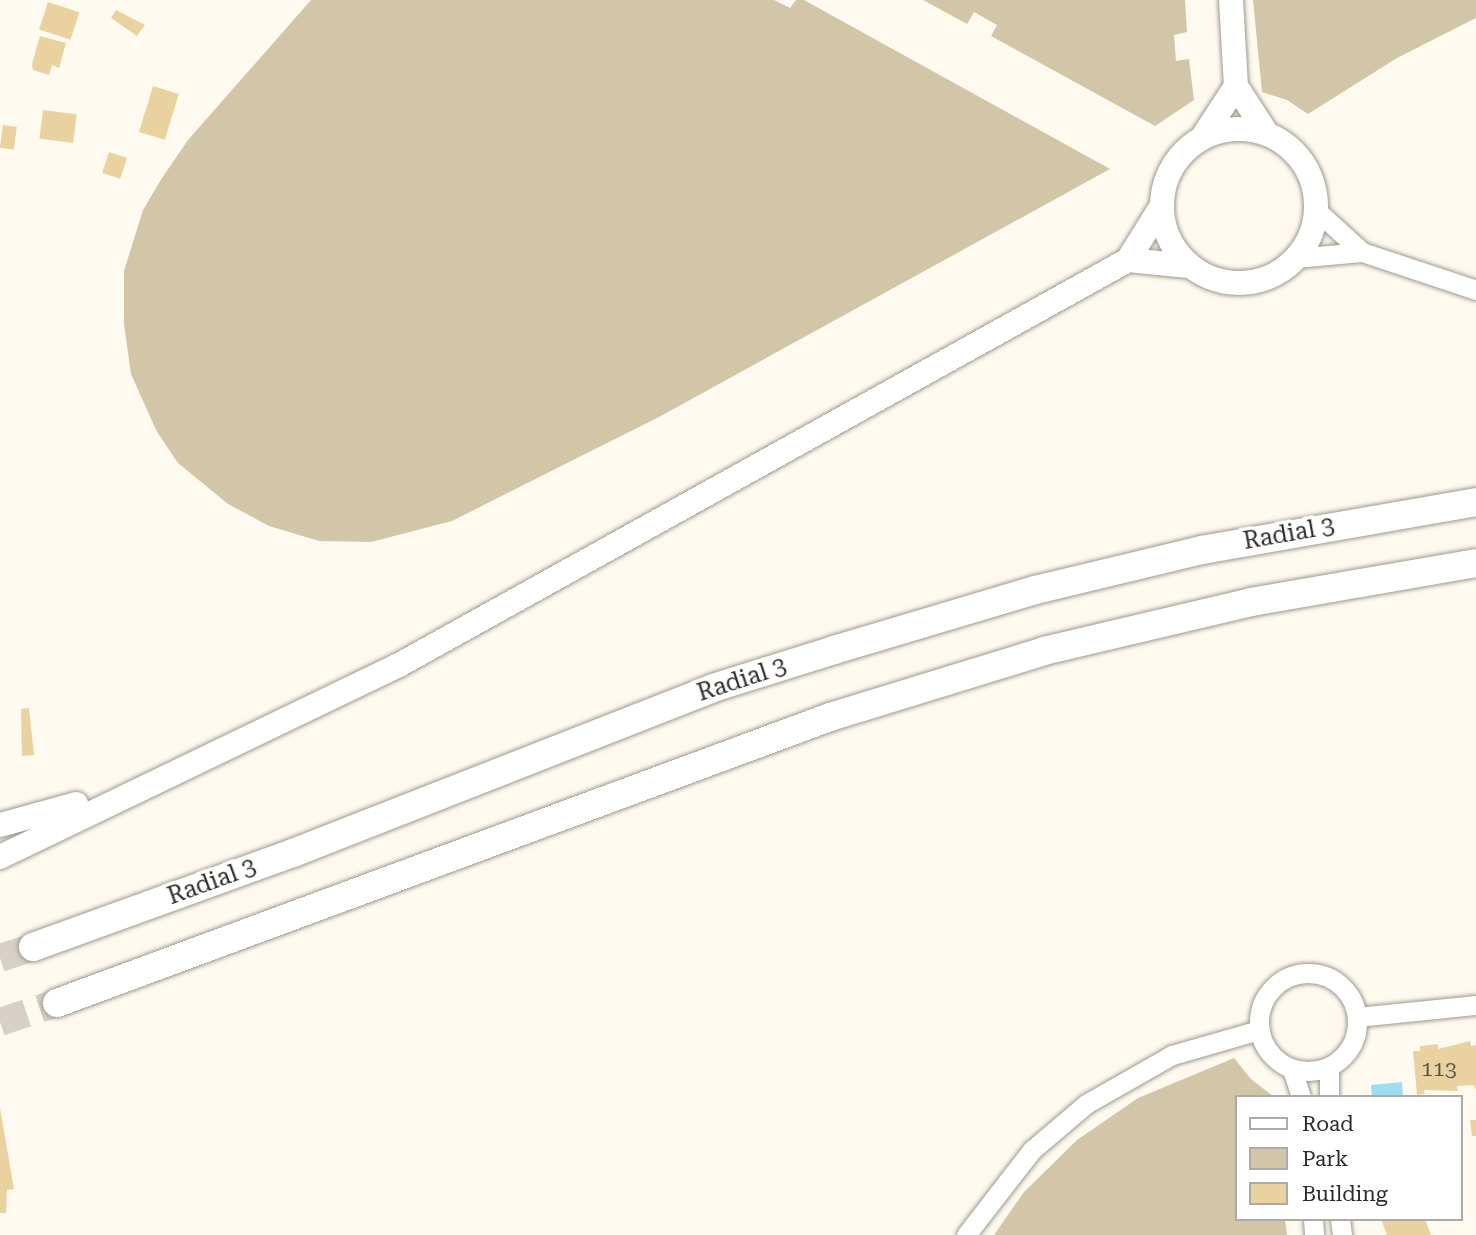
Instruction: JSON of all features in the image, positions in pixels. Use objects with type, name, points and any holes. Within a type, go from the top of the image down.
[{"type":"highway","name":"Radial 3","points":[[33,947],[293,853],[713,688],[834,650],[1035,590],[1202,550],[1476,502]]},
{"type":"highway","points":[[57,1003],[855,709],[1044,651],[1251,602],[1476,564]]},
{"type":"main road","points":[[1231,0],[1236,86],[1267,134]]},
{"type":"main road","points":[[0,857],[178,768],[399,665],[1128,260],[1161,207],[1172,167],[1202,138],[1236,86]]},
{"type":"main road","points":[[1128,260],[1189,266],[1212,278],[1237,283],[1259,281],[1295,258],[1310,236],[1316,210],[1315,194],[1303,164],[1288,146],[1267,134],[1245,129],[1202,138]]},
{"type":"main road","points":[[1161,207],[1165,229],[1189,266]]},
{"type":"main road","points":[[0,825],[82,802],[178,768]]},
{"type":"street","points":[[1316,210],[1362,252]]},
{"type":"street","points":[[1295,258],[1362,252],[1476,290]]},
{"type":"street","points":[[1292,1069],[1329,1067],[1351,1046],[1357,1017],[1341,985],[1307,973],[1274,986],[1261,1006],[1259,1030],[1266,1050],[1292,1069],[1300,1095]]},
{"type":"street","points":[[1357,1017],[1476,1005]]},
{"type":"street","points":[[966,1235],[1026,1157],[1086,1104],[1172,1055],[1259,1030]]},
{"type":"street","points":[[1329,1067],[1329,1095]]},
{"type":"green space","points":[[311,0],[774,0],[790,8],[796,0],[804,0],[1110,169],[659,417],[452,521],[371,542],[319,541],[269,526],[228,504],[178,463],[157,432],[131,374],[124,324],[124,271],[143,210],[188,140]]},
{"type":"green space","points":[[923,0],[1185,0],[1187,32],[1174,35],[1176,61],[1189,59],[1194,100],[1155,126],[991,36],[997,25],[974,12],[967,24]]},
{"type":"green space","points":[[1253,0],[1476,0],[1476,18],[1397,58],[1308,114],[1287,100],[1262,92]]},
{"type":"green space","points":[[1234,1058],[1251,1079],[1271,1095],[1234,1095],[1234,1221],[1285,1221],[1287,1235],[994,1235],[1024,1192],[1077,1140],[1138,1098]]},
{"type":"water","points":[[1402,1082],[1403,1095],[1372,1095],[1371,1085]]},
{"type":"building","points":[[48,2],[79,12],[70,40],[39,30]]},
{"type":"building","points":[[116,10],[145,25],[137,36],[111,18]]},
{"type":"building","points":[[40,36],[66,43],[59,68],[52,65],[49,75],[33,70],[32,64]]},
{"type":"building","points":[[153,86],[179,94],[165,140],[139,132]]},
{"type":"building","points":[[43,110],[77,114],[73,143],[39,139]]},
{"type":"building","points":[[3,125],[17,127],[14,150],[0,148]]},
{"type":"building","points":[[109,152],[127,158],[120,179],[102,173]]},
{"type":"building","points":[[29,708],[34,755],[22,756],[21,709]]},
{"type":"building","points":[[1470,1041],[1471,1046],[1476,1045],[1476,1090],[1474,1085],[1457,1086],[1458,1091],[1424,1090],[1425,1094],[1417,1095],[1413,1051],[1420,1051],[1420,1046],[1438,1044],[1438,1049]]},
{"type":"building","points":[[0,1108],[14,1189],[7,1190],[6,1213],[0,1213]]},
{"type":"building","points":[[1470,1120],[1476,1120],[1476,1136],[1472,1136]]},
{"type":"building","points":[[1382,1221],[1426,1221],[1431,1235],[1387,1235]]},
{"type":"tunnel","points":[[0,958],[33,947]]},
{"type":"tunnel","points":[[0,1022],[57,1003]]}]
